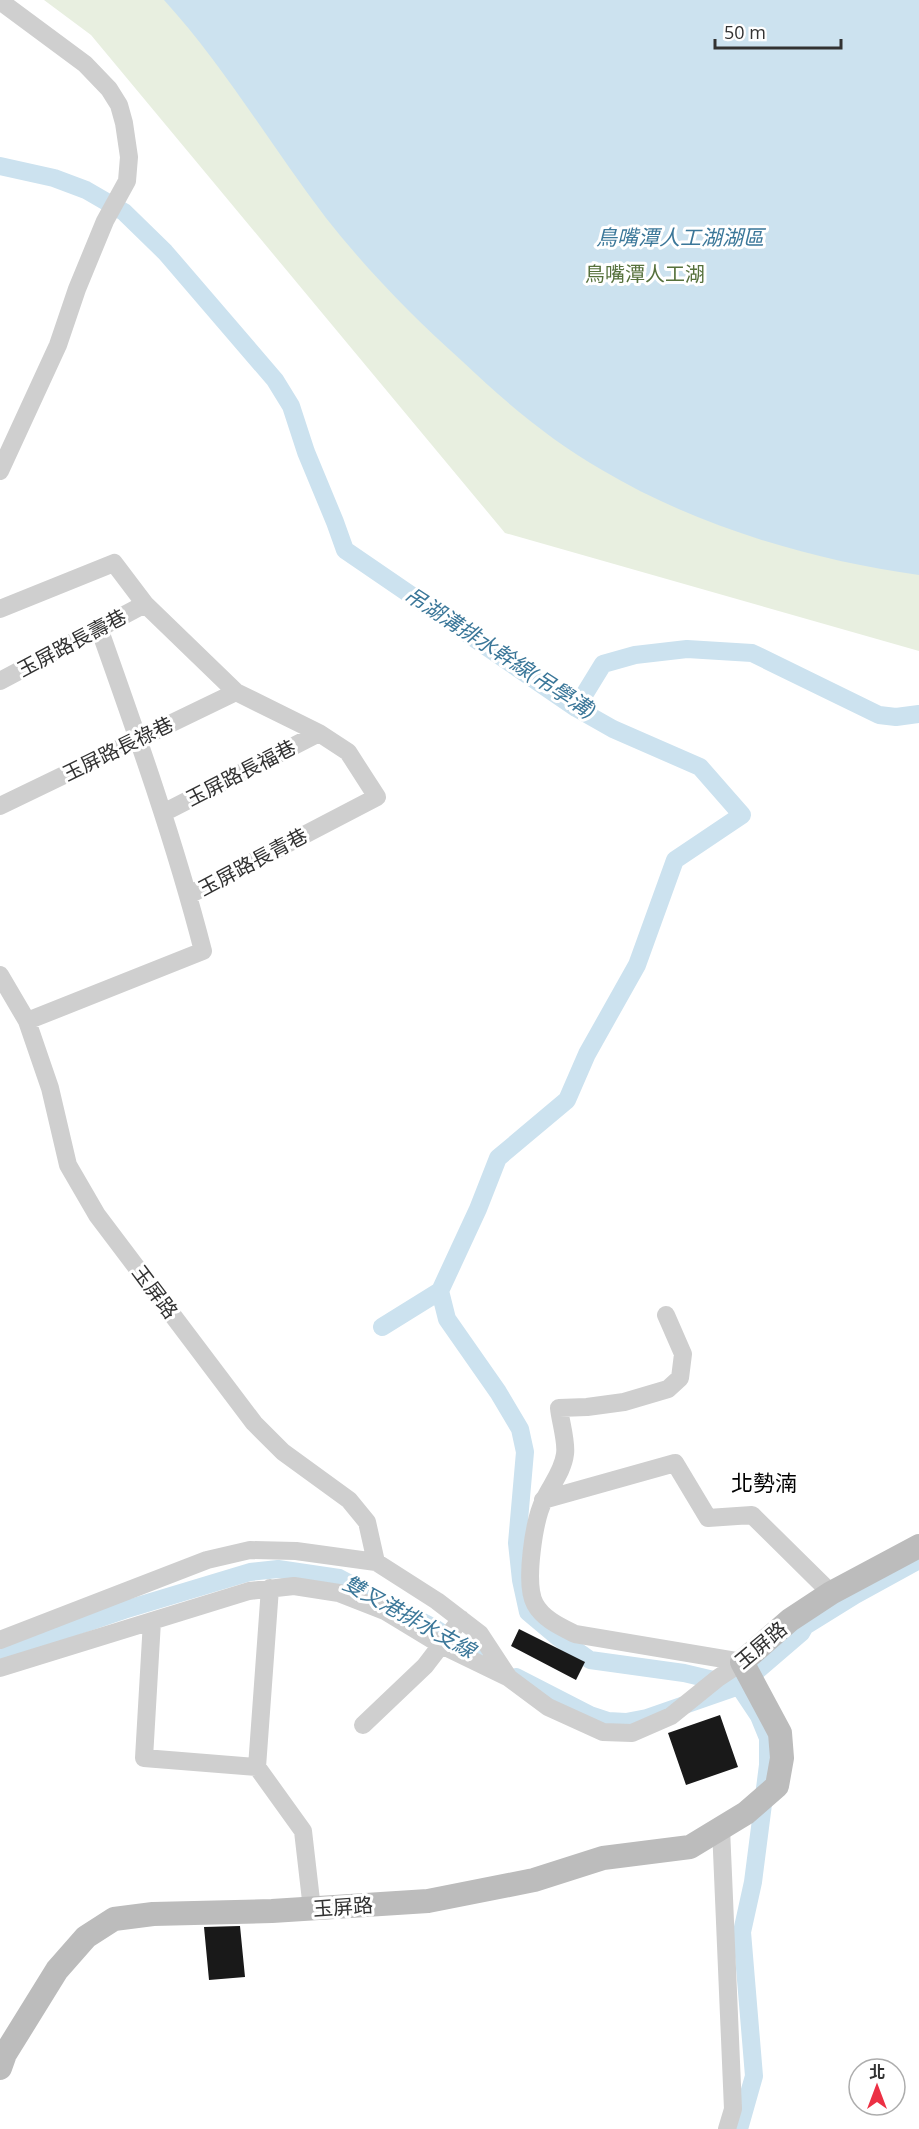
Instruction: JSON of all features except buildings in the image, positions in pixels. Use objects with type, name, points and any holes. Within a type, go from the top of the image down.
[{"type":"street","points":[[0,1],[85,64],[109,89],[119,105],[129,157],[128,182],[105,221],[77,289],[58,345],[0,471]]},
{"type":"street","points":[[0,609],[114,563],[145,604],[236,692],[319,733]]},
{"type":"street","name":"玉屏路長壽巷","points":[[0,681],[145,604]]},
{"type":"street","points":[[99,628],[138,738],[189,895]]},
{"type":"street","name":"玉屏路長祿巷","points":[[0,806],[236,692]]},
{"type":"street","name":"玉屏路長青巷","points":[[27,1021],[203,951],[189,895],[377,797],[348,752],[319,733]]},
{"type":"street","name":"玉屏路長福巷","points":[[163,813],[319,733]]},
{"type":"street","name":"玉屏路","points":[[0,975],[27,1021],[50,1088],[68,1165],[97,1215],[254,1423],[283,1452],[350,1500],[367,1522],[376,1562]]},
{"type":"street","points":[[666,1315],[683,1354],[680,1378],[668,1389],[624,1402],[559,1408],[566,1453],[554,1485],[543,1500],[536,1523],[529,1576],[534,1604],[551,1622],[575,1634],[692,1654],[734,1668]]},
{"type":"street","points":[[543,1500],[675,1462],[708,1518],[752,1515],[831,1593]]},
{"type":"street","name":"玉屏路","points":[[0,1640],[207,1560],[250,1550],[296,1551],[376,1562],[437,1601],[480,1634],[509,1678],[548,1707],[603,1732],[632,1733],[671,1716],[734,1668],[790,1620],[831,1593],[919,1546]]},
{"type":"street","points":[[0,1668],[249,1591],[294,1586],[339,1593],[386,1611],[441,1645],[509,1678]]},
{"type":"street","points":[[270,1588],[257,1767],[303,1831],[312,1909]]},
{"type":"street","points":[[363,1725],[425,1666],[460,1619]]},
{"type":"street","points":[[152,1621],[144,1758],[257,1767]]},
{"type":"street","name":"玉屏路","points":[[0,2068],[5,2054],[57,1970],[86,1936],[114,1919],[153,1914],[312,1909],[428,1901],[534,1880],[603,1858],[690,1847],[746,1813],[777,1786],[782,1758],[780,1733],[755,1684],[734,1668]]},
{"type":"street","points":[[721,1828],[733,2109],[727,2129]]},
{"type":"green space","name":"鳥嘴潭人工湖湖區","points":[[44,0],[919,0],[919,651],[505,533],[91,35]]},
{"type":"water","name":"鳥嘴潭人工湖湖區","points":[[164,0],[919,0],[919,575],[796,550],[715,524],[638,490],[602,470],[546,433],[495,391],[444,344],[408,310],[358,256],[306,191],[207,52]]},
{"type":"waterway","name":"吊湖溝排水幹線(吊學溝)","points":[[0,166],[54,178],[86,190],[124,212],[165,252],[275,380],[291,406],[306,452],[345,550],[576,708],[613,729],[700,767],[742,815],[675,860],[637,965],[587,1054],[567,1100],[498,1158],[478,1209],[440,1291],[382,1327]]},
{"type":"waterway","points":[[576,708],[603,664],[635,655],[687,649],[752,653],[879,715],[896,717],[919,714]]},
{"type":"waterway","name":"吊湖溝排水幹線(吊學溝)","points":[[440,1291],[447,1319],[498,1392],[520,1429],[525,1452],[517,1543],[521,1580],[528,1612],[590,1660],[684,1673],[739,1686],[759,1716],[768,1738],[768,1765],[753,1882],[742,1932],[754,2076],[739,2129]]},
{"type":"waterway","name":"雙叉港排水支線","points":[[516,1677],[590,1715],[608,1721],[626,1722],[647,1718],[739,1686],[801,1633],[805,1626],[919,1560]]},
{"type":"waterway","name":"雙叉港排水支線","points":[[0,1652],[124,1610],[250,1572],[278,1569],[339,1578],[436,1629],[479,1657]]},
{"type":"district","name":"北勢湳","points":[[764,1483]]},
{"type":"park label","name":"鳥嘴潭人工湖","points":[[645,274]]}]
